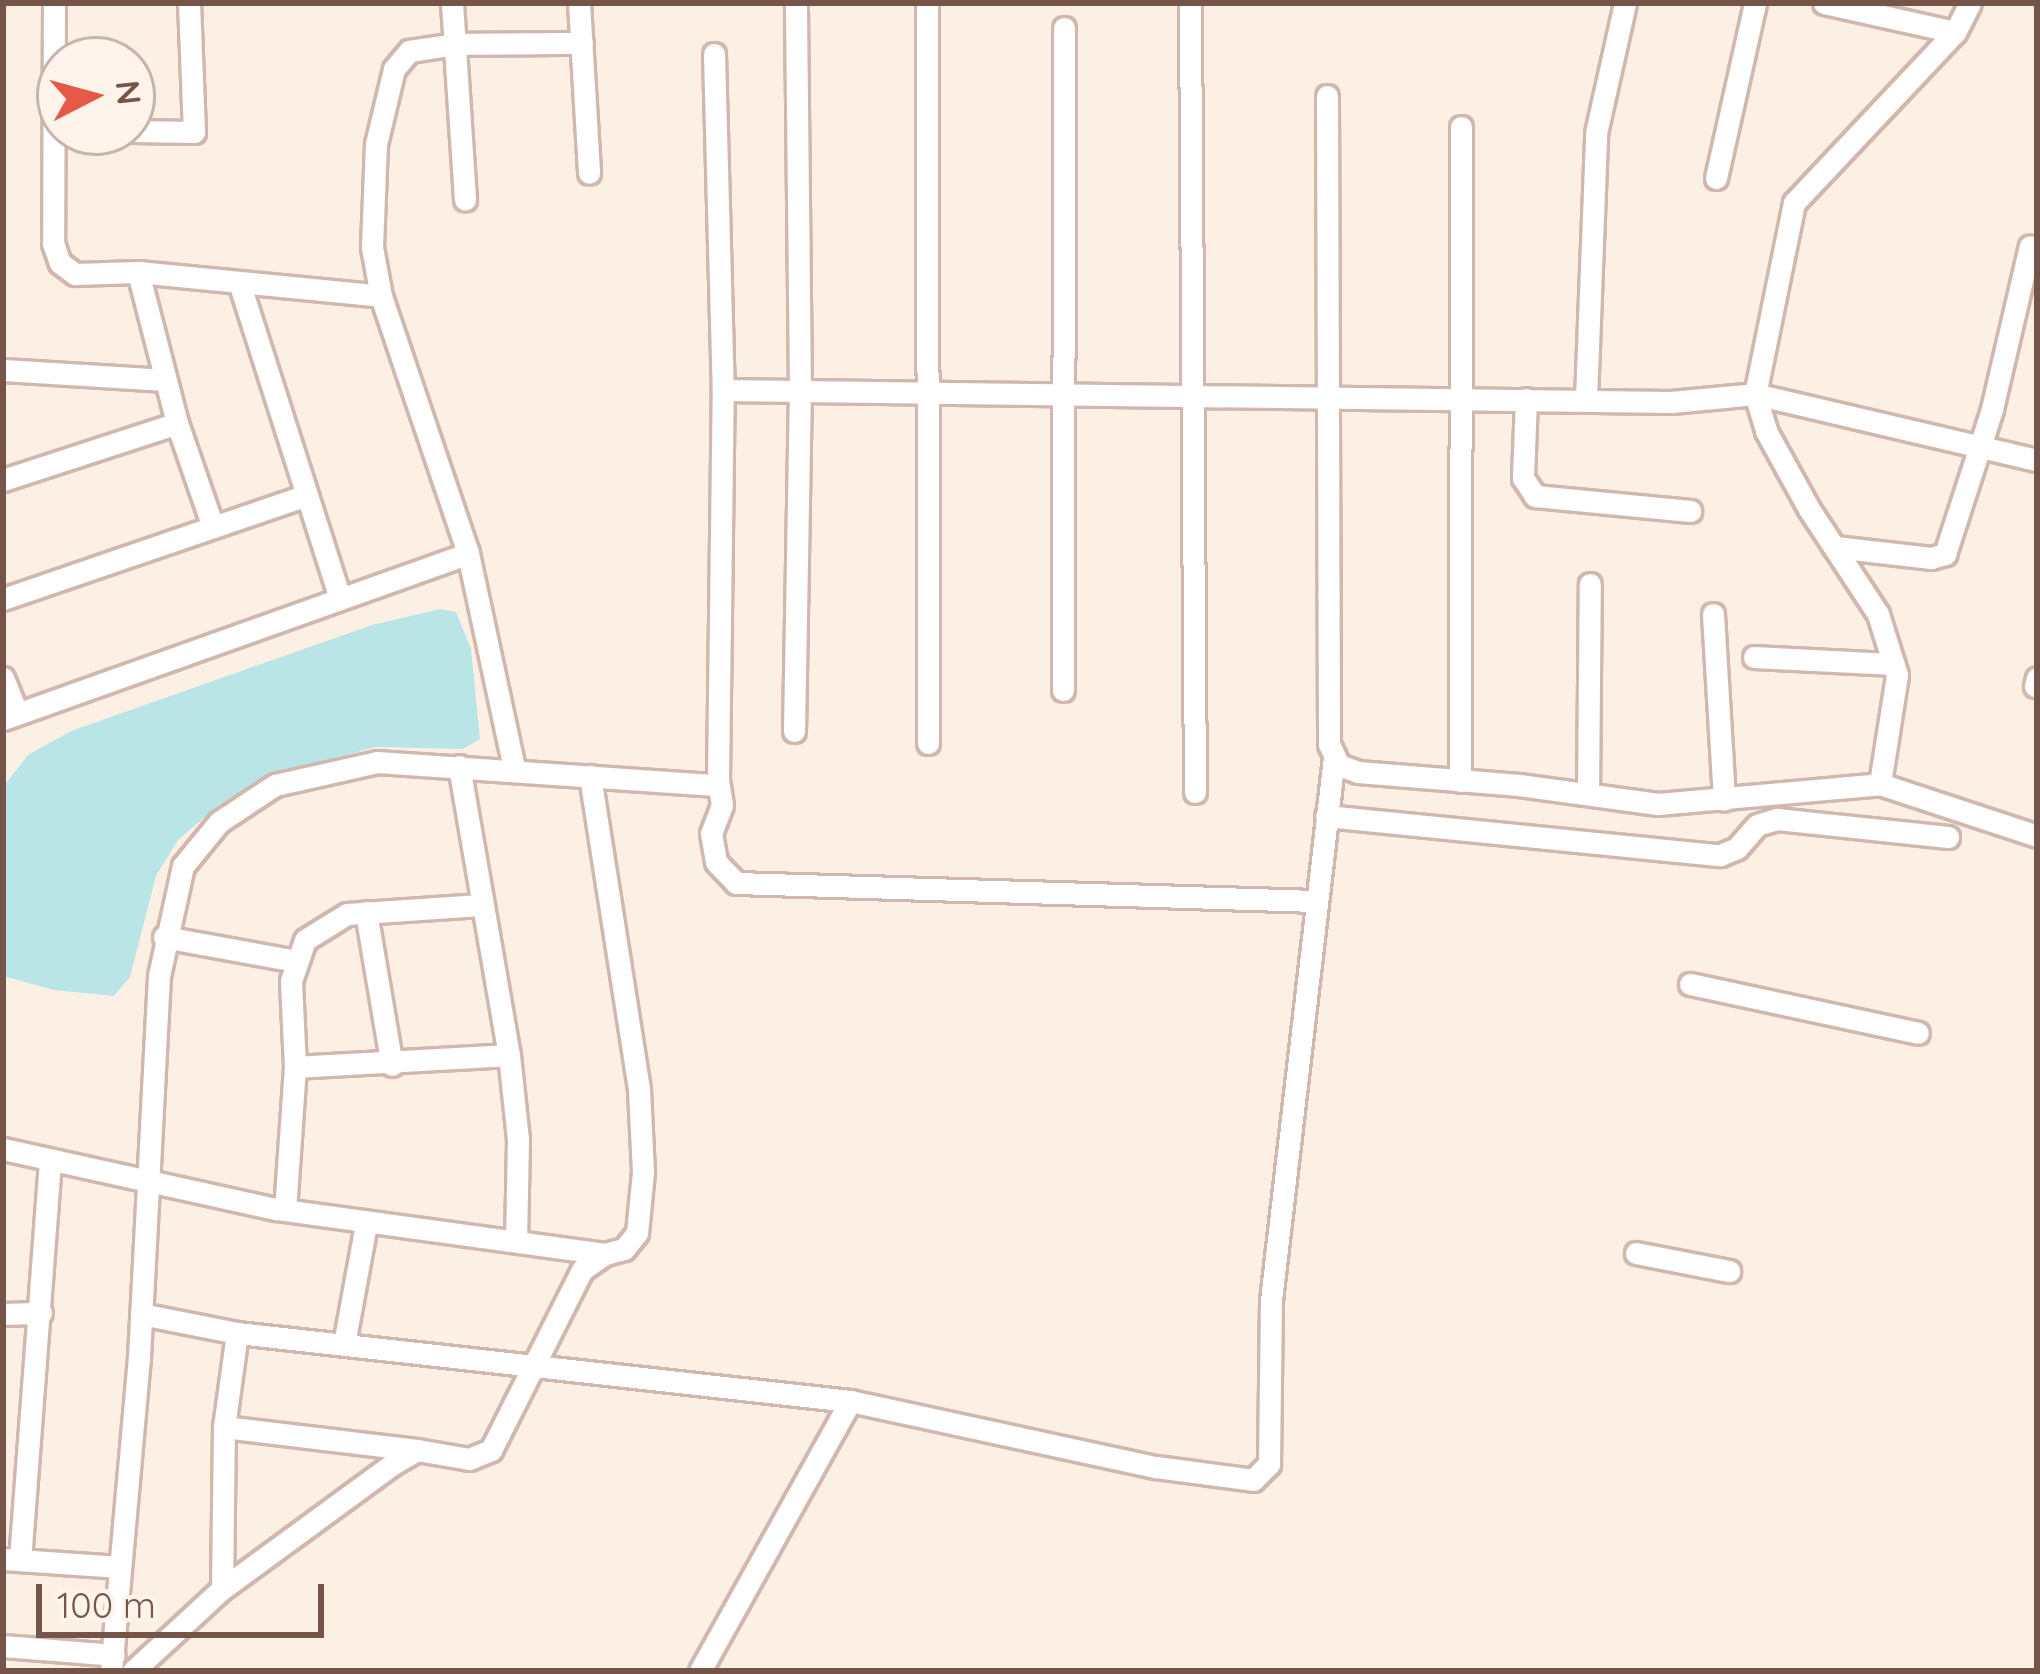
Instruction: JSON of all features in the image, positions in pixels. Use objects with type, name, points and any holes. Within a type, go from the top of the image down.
[{"type":"street","points":[[54,3],[55,36]]},
{"type":"street","points":[[156,131],[194,132],[189,3]]},
{"type":"street","points":[[452,3],[466,200]]},
{"type":"street","points":[[579,3],[589,173]]},
{"type":"street","points":[[794,731],[800,391],[796,3]]},
{"type":"street","points":[[927,3],[928,743]]},
{"type":"street","points":[[1586,399],[1596,133],[1625,3]]},
{"type":"street","points":[[1716,178],[1755,3]]},
{"type":"street","points":[[1824,3],[1878,9],[1954,32]]},
{"type":"street","points":[[1880,784],[1897,675],[1878,614],[1766,430],[1755,394],[1794,203],[1954,32],[1970,3]]},
{"type":"street","points":[[1190,6],[1195,792]]},
{"type":"street","points":[[1063,690],[1064,28]]},
{"type":"street","points":[[514,768],[468,553],[380,296],[372,247],[376,144],[394,69],[409,51],[456,44],[582,43]]},
{"type":"street","points":[[714,54],[723,390],[718,780],[722,805],[710,832],[716,862],[736,883],[1315,901]]},
{"type":"street","points":[[1327,96],[1329,744],[1334,757],[1348,770],[1658,804],[1880,784],[2037,836]]},
{"type":"street","points":[[1460,781],[1461,127]]},
{"type":"street","points":[[56,156],[53,243],[60,263],[75,274],[138,272],[380,296]]},
{"type":"street","points":[[1835,547],[1941,556],[1980,447],[2030,246]]},
{"type":"street","points":[[138,272],[177,423],[213,527]]},
{"type":"street","points":[[239,282],[340,598]]},
{"type":"street","points":[[3,370],[166,380]]},
{"type":"street","points":[[723,390],[1671,402],[1755,394],[2037,460]]},
{"type":"street","points":[[1526,399],[1523,478],[1535,496],[1690,511]]},
{"type":"street","points":[[3,480],[177,423]]},
{"type":"street","points":[[3,599],[306,495]]},
{"type":"street","points":[[3,678],[10,716],[468,553]]},
{"type":"street","points":[[1588,794],[1590,584]]},
{"type":"street","points":[[1713,614],[1724,800]]},
{"type":"street","points":[[1754,657],[1894,664]]},
{"type":"street","points":[[141,1314],[237,1333],[850,1401],[1240,1482],[1261,1473],[1269,1464],[1271,1300],[1334,757]]},
{"type":"street","points":[[3,1646],[112,1663],[141,1314],[164,937],[183,866],[219,822],[275,785],[377,762],[514,768],[701,787],[718,780]]},
{"type":"street","points":[[459,766],[509,1055],[518,1139],[516,1239]]},
{"type":"street","points":[[224,1427],[469,1459],[491,1450],[582,1270],[605,1254],[624,1249],[637,1233],[643,1172],[639,1089],[590,776]]},
{"type":"street","points":[[1326,816],[1720,855],[1738,848],[1757,825],[1777,819],[1948,837]]},
{"type":"street","points":[[285,1210],[295,1067],[290,1004],[296,962],[317,928],[347,914],[480,905]]},
{"type":"street","points":[[366,912],[392,1065]]},
{"type":"street","points":[[164,937],[296,962]]},
{"type":"street","points":[[1690,985],[1918,1034]]},
{"type":"street","points":[[295,1067],[509,1055]]},
{"type":"street","points":[[3,1149],[285,1210],[605,1254]]},
{"type":"street","points":[[50,1161],[41,1313],[12,1560],[120,1568]]},
{"type":"street","points":[[344,1344],[366,1224]]},
{"type":"street","points":[[1636,1253],[1729,1270]]},
{"type":"street","points":[[3,1314],[41,1313]]},
{"type":"street","points":[[222,1589],[224,1427],[237,1333]]},
{"type":"street","points":[[700,1671],[850,1401]]},
{"type":"street","points":[[133,1671],[222,1589],[417,1450]]},
{"type":"water","points":[[440,609],[456,612],[471,649],[480,739],[463,749],[375,747],[269,777],[220,804],[178,840],[156,876],[130,977],[114,996],[54,990],[3,976],[3,787],[28,755],[71,731],[372,625]]}]
